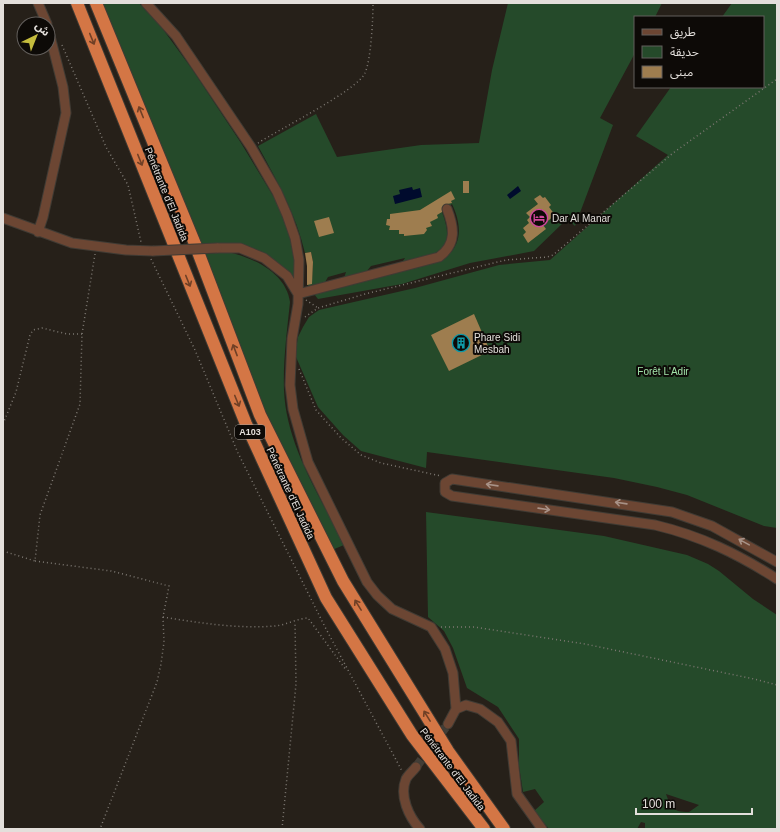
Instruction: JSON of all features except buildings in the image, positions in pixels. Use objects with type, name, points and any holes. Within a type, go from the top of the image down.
[{"type":"highway","name":"Pénétrante d'El Jadida","points":[[77,3],[246,424],[326,598],[412,735],[484,829]]},
{"type":"highway","name":"Pénétrante d'El Jadida","points":[[96,3],[195,244],[260,415],[343,581],[448,751],[504,829]]},
{"type":"street","points":[[38,3],[44,16]]},
{"type":"street","points":[[146,3],[176,36],[251,147],[277,192],[296,238],[299,260],[298,294],[292,339],[290,385],[299,435],[308,462],[368,582],[377,595],[392,609],[431,628],[445,649],[452,673],[456,709],[448,724]]},
{"type":"street","points":[[38,232],[43,217],[66,113],[63,87],[55,56]]},
{"type":"street","points":[[298,294],[439,257],[448,248],[452,241],[452,224],[447,209]]},
{"type":"street","points":[[3,218],[38,232],[72,243],[149,251],[240,248],[264,258],[287,276],[298,294]]},
{"type":"street","points":[[777,562],[712,526],[672,512],[452,479],[444,488],[448,495],[452,496],[655,525],[678,530],[723,547],[744,558],[777,580]]},
{"type":"street","points":[[456,709],[466,705],[480,709],[498,722],[511,741],[517,794],[542,829]]},
{"type":"street","points":[[416,767],[406,779],[404,788],[407,810],[420,829]]},
{"type":"path","points":[[251,147],[343,94],[360,82],[367,69],[373,3]]},
{"type":"path","points":[[61,43],[103,141],[128,185],[142,245],[149,251],[164,287],[195,350],[238,453],[350,674],[406,779]]},
{"type":"path","points":[[295,323],[318,308],[506,260],[546,257],[553,254],[673,154],[777,79]]},
{"type":"path","points":[[35,561],[40,515],[80,404],[82,334],[96,246]]},
{"type":"path","points":[[298,294],[318,308]]},
{"type":"path","points":[[3,424],[16,392],[30,335],[33,330],[42,328],[67,334],[82,334]]},
{"type":"path","points":[[292,354],[316,410],[341,438],[361,455],[381,463],[422,470],[452,479]]},
{"type":"path","points":[[3,551],[35,561],[111,570],[169,586],[163,617],[164,642],[157,682],[100,829]]},
{"type":"path","points":[[163,617],[224,625],[274,626],[295,622],[304,618],[311,620],[331,651],[350,674]]},
{"type":"path","points":[[282,829],[296,684],[295,622]]},
{"type":"path","points":[[431,628],[474,627],[585,644],[746,677],[777,685]]},
{"type":"green space","points":[[101,3],[139,3],[162,28],[192,69],[241,143],[278,204],[295,250],[295,280],[246,246],[233,243],[199,244]]},
{"type":"green space","points":[[508,3],[662,3],[656,16],[634,16],[634,55],[600,118],[613,125],[575,226],[567,219],[534,251],[470,263],[402,284],[318,299],[314,294],[443,259],[455,247],[459,233],[459,226],[455,211],[452,204],[442,212],[447,236],[445,244],[440,250],[433,254],[401,264],[405,258],[371,266],[366,272],[344,278],[346,272],[328,277],[324,284],[313,285],[310,288],[307,284],[307,279],[312,279],[313,262],[311,252],[305,253],[297,225],[291,211],[258,146],[316,114],[337,157],[421,145],[479,143],[492,70]]},
{"type":"green space","name":"Forêt L'Adir","points":[[732,3],[777,3],[777,528],[764,526],[687,495],[614,478],[427,452],[426,468],[361,451],[343,435],[318,407],[296,357],[298,337],[309,317],[319,310],[415,288],[499,265],[550,260],[668,155],[636,136],[670,88],[764,88],[764,16],[723,16]]},
{"type":"green space","points":[[228,252],[248,258],[267,268],[282,283],[287,292],[290,302],[284,368],[286,410],[291,431],[306,470],[344,545],[332,550],[264,412],[203,254]]},
{"type":"green space","points":[[426,512],[604,536],[687,555],[708,564],[719,571],[753,599],[777,615],[777,829],[645,829],[645,823],[641,822],[637,829],[549,829],[534,811],[544,802],[535,789],[523,792],[519,766],[519,739],[498,707],[467,688],[453,648],[444,631],[428,617]],"holes":[[[666,794],[699,805],[689,812],[679,811],[671,806]]]},
{"type":"water","points":[[518,186],[521,191],[510,199],[507,195]]},
{"type":"water","points":[[412,187],[413,190],[420,188],[422,197],[395,204],[393,196],[400,194],[399,190]]},
{"type":"tunnel","points":[[416,767],[448,724]]},
{"type":"place","name":"Dar Al Manar","points":[[539,218]]},
{"type":"place","name":"Phare Sidi Mesbah","points":[[461,343]]}]
